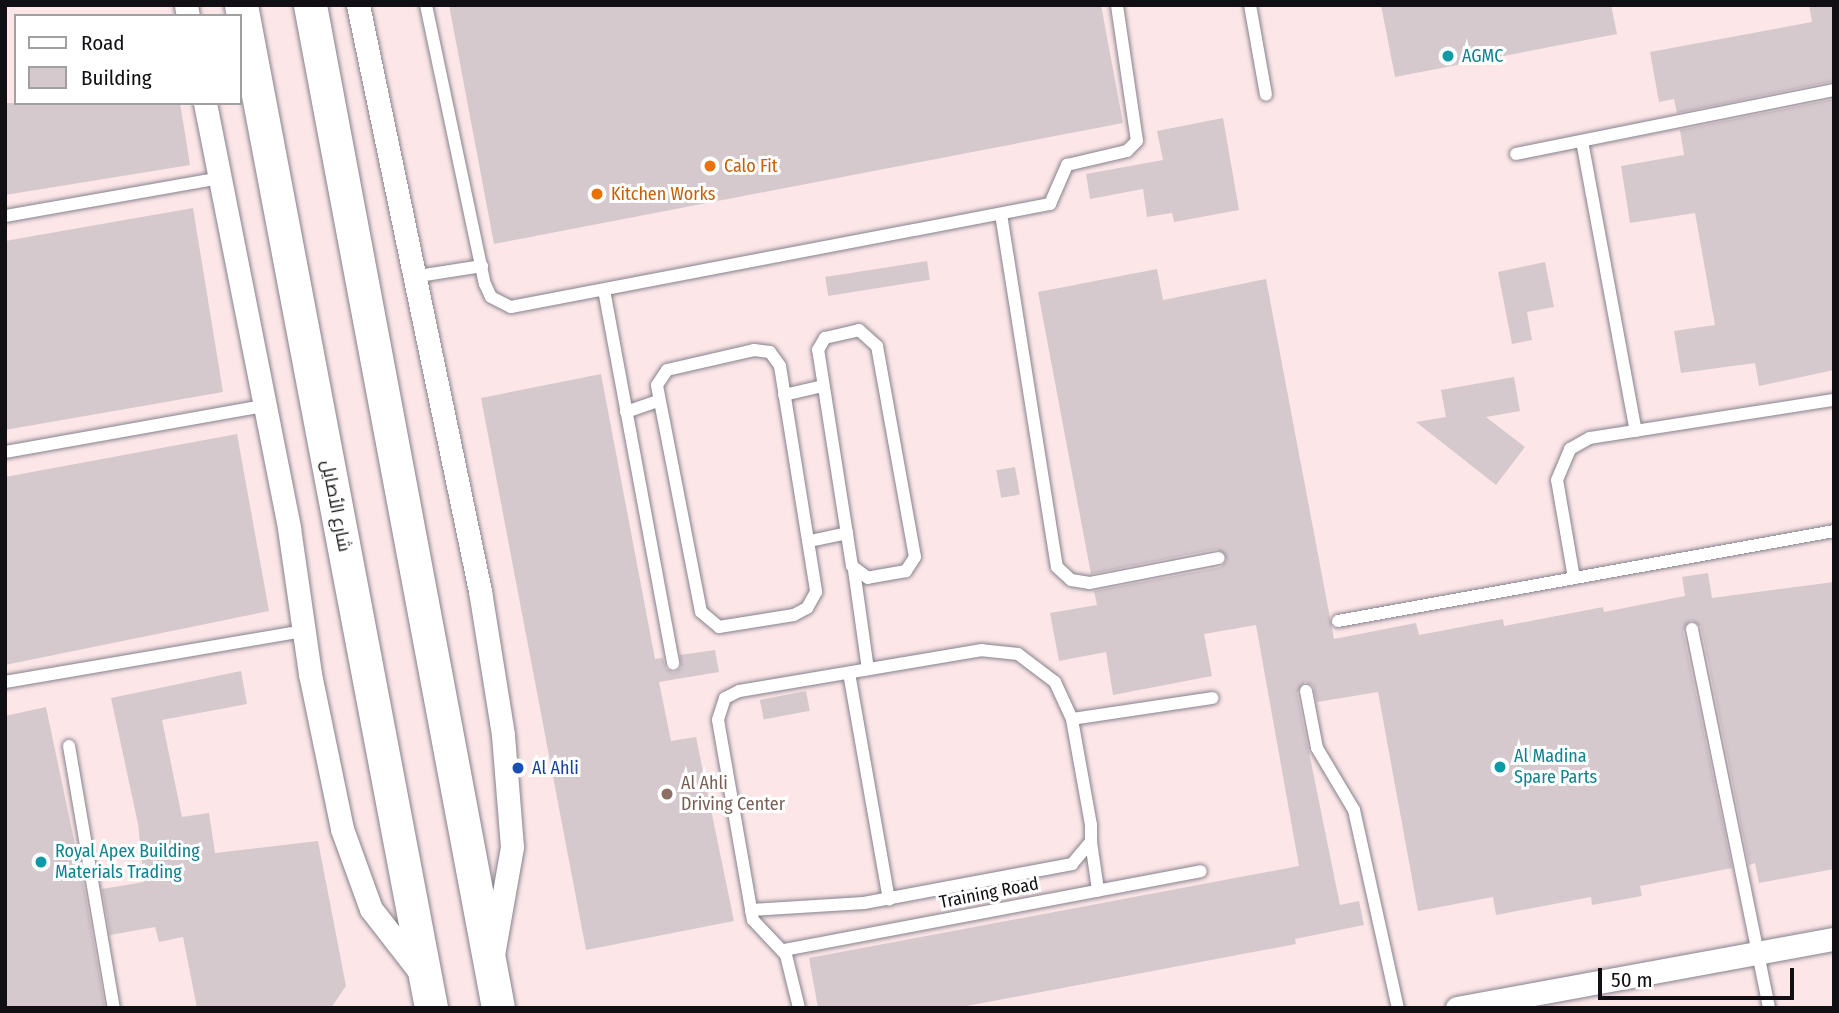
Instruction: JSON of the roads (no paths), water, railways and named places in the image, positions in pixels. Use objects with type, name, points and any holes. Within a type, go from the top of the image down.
[{"type":"main road","points":[[310,5],[498,1007]]},
{"type":"main road","name":"شارع الأصايل","points":[[242,15],[432,1000]]},
{"type":"street","points":[[358,5],[412,277],[480,591],[511,807],[509,887],[491,964]]},
{"type":"street","points":[[205,105],[263,407],[292,539],[303,631],[354,869],[371,909],[432,1000]]},
{"type":"street","points":[[1457,1008],[1834,939]]},
{"type":"lane","points":[[426,5],[482,266],[492,297],[510,307],[1050,204],[1067,165],[1127,150],[1137,141],[1117,5]]},
{"type":"lane","points":[[1250,5],[1266,95]]},
{"type":"lane","points":[[1516,154],[1834,90]]},
{"type":"lane","points":[[1582,141],[1636,431]]},
{"type":"lane","points":[[5,216],[220,178]]},
{"type":"lane","points":[[1001,214],[1057,567],[1071,580],[1090,583],[1219,558]]},
{"type":"lane","points":[[412,277],[482,266]]},
{"type":"lane","points":[[604,290],[673,664]]},
{"type":"lane","points":[[854,570],[868,578],[901,573],[915,557],[873,339],[859,330],[825,338],[818,350],[868,669]]},
{"type":"lane","points":[[762,349],[778,361],[810,541],[816,592],[801,612],[719,626],[706,621],[659,401],[658,380],[667,370],[762,349]]},
{"type":"lane","points":[[784,395],[823,386]]},
{"type":"lane","points":[[1574,578],[1558,469],[1580,442],[1834,400]]},
{"type":"lane","points":[[626,412],[659,401]]},
{"type":"lane","points":[[5,452],[263,407]]},
{"type":"lane","points":[[1338,621],[1834,531]]},
{"type":"lane","points":[[810,541],[847,533]]},
{"type":"lane","points":[[1692,629],[1769,1008]]},
{"type":"lane","points":[[5,682],[303,631]]},
{"type":"lane","points":[[799,1008],[784,950],[761,933],[751,911],[718,720],[720,705],[739,691],[1002,650],[1044,671],[1072,719],[1098,890]]},
{"type":"lane","points":[[849,673],[889,899]]},
{"type":"lane","points":[[1306,691],[1318,748],[1351,800],[1398,1008]]},
{"type":"lane","points":[[1072,719],[1212,698]]},
{"type":"lane","points":[[69,746],[114,1008]]},
{"type":"lane","points":[[751,911],[889,899],[1072,864],[1091,841]]},
{"type":"lane","name":"Training Road","points":[[784,950],[1201,871]]},
{"type":"place","name":"AGMC","points":[[1448,56]]},
{"type":"place","name":"Calo Fit","points":[[710,166]]},
{"type":"place","name":"Kitchen Works","points":[[597,194]]},
{"type":"place","name":"Al Madina Spare Parts","points":[[1500,767]]},
{"type":"place","name":"Al Ahli","points":[[518,768]]},
{"type":"place","name":"Al Ahli Driving Center","points":[[667,794]]},
{"type":"place","name":"Royal Apex Building Materials Trading","points":[[41,862]]}]
